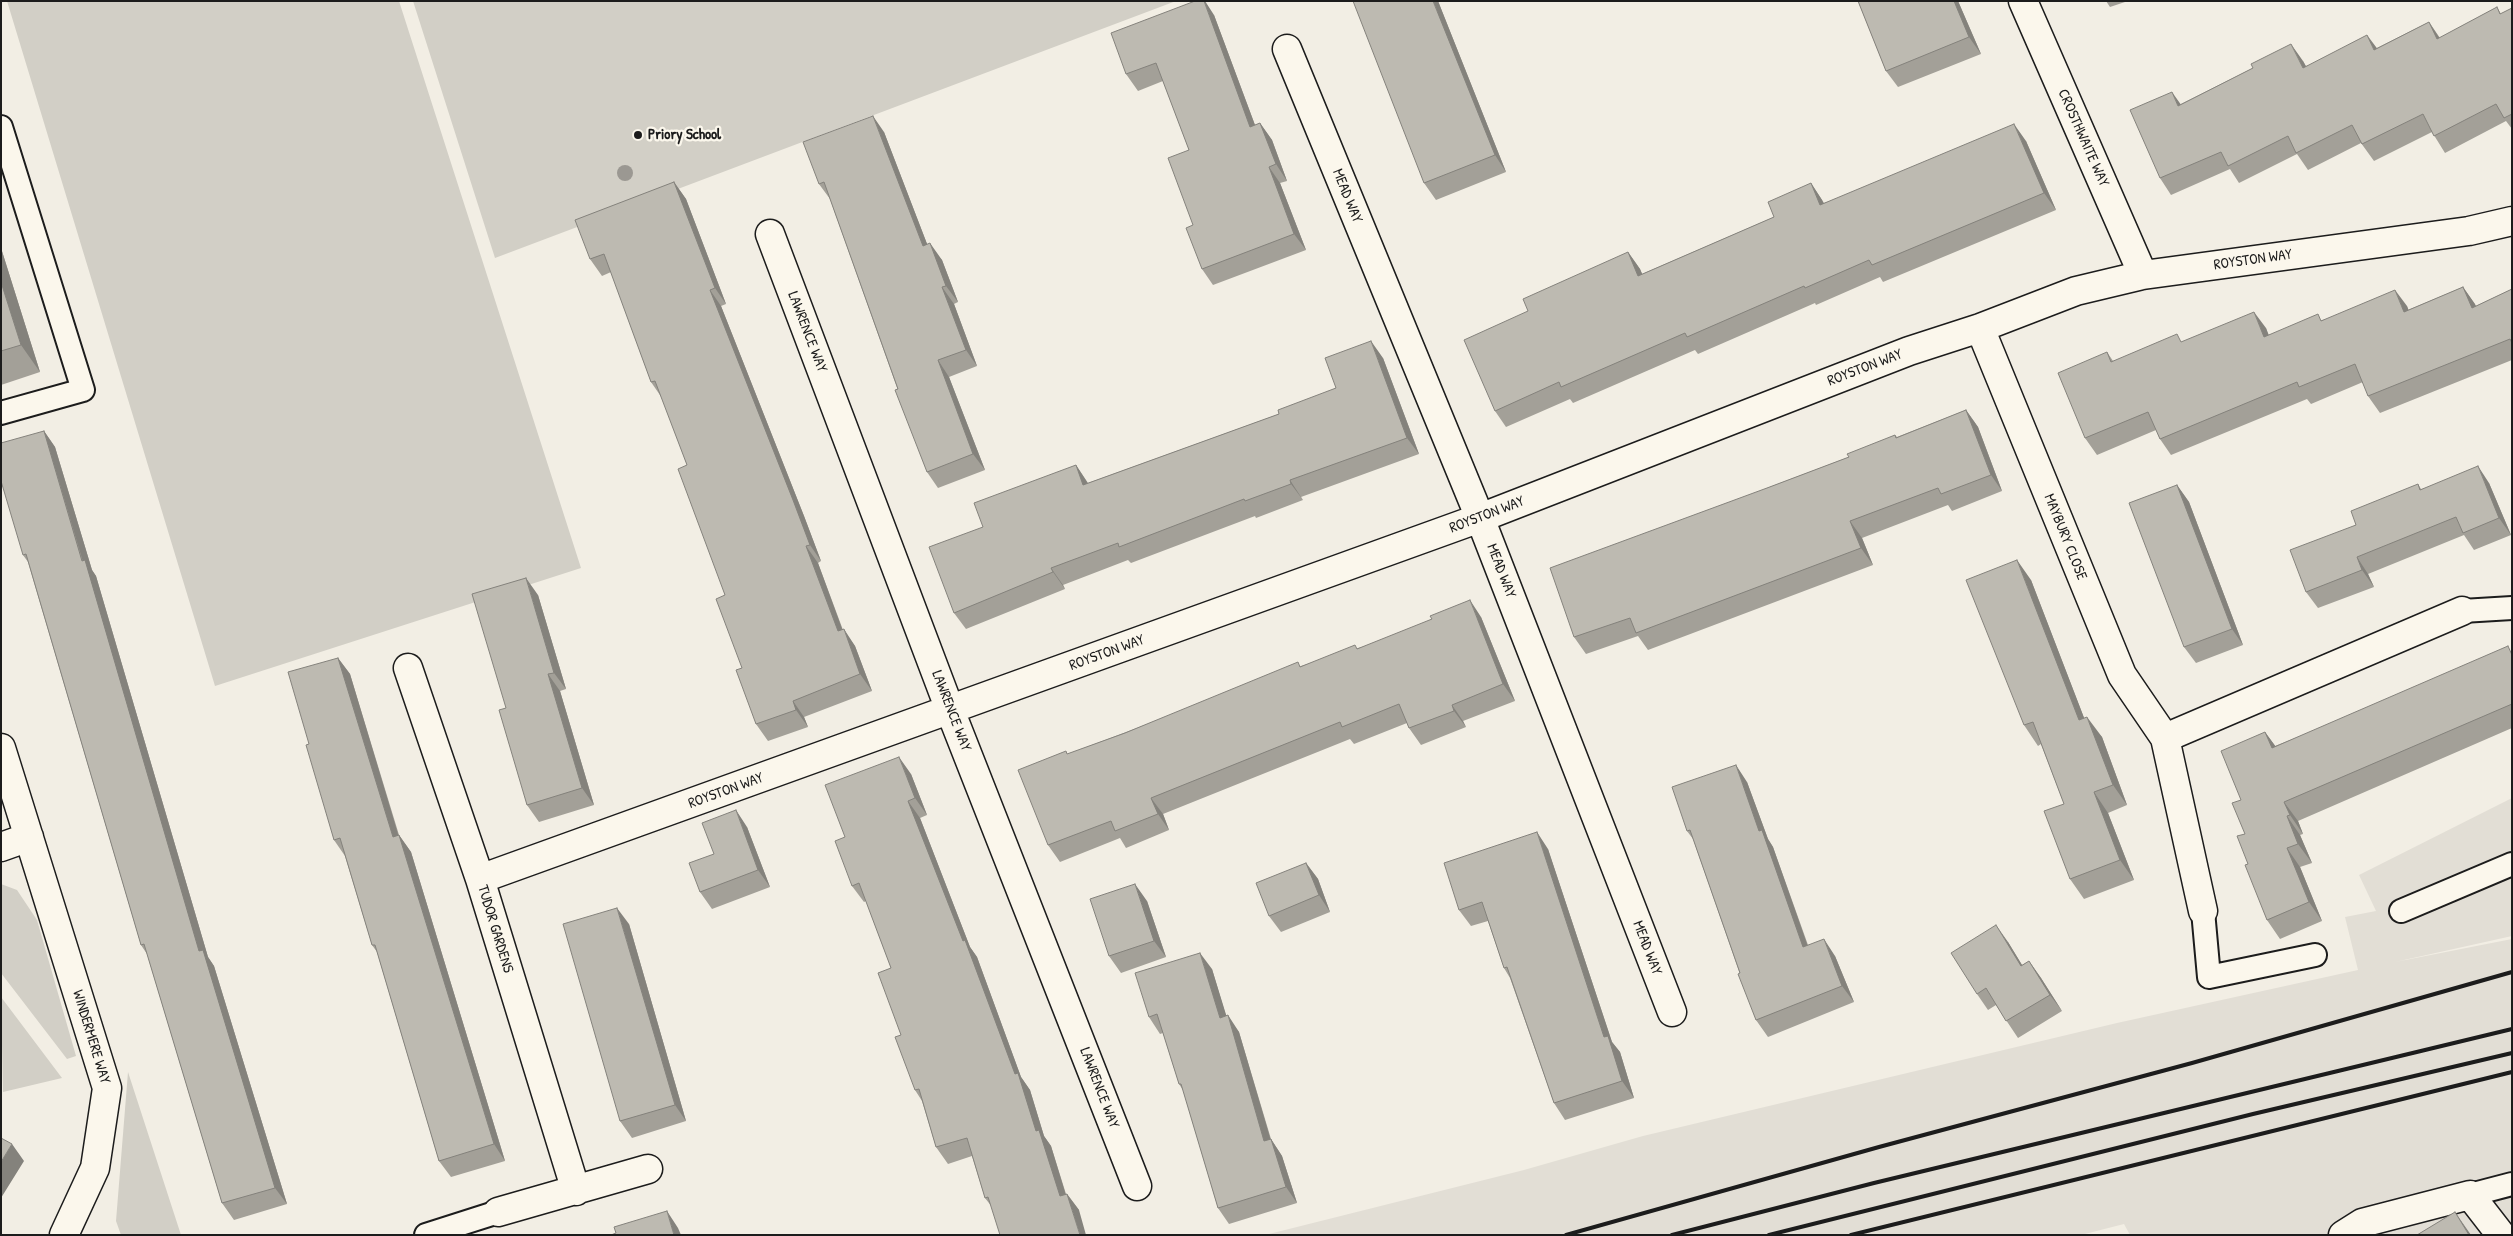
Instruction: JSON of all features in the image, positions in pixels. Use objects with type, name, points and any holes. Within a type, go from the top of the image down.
[{"type":"street","name":"CROSTHWAITE WAY","points":[[2023,1],[2143,275]]},
{"type":"street","name":"MEAD WAY","points":[[1286,49],[1480,518],[1672,1012]]},
{"type":"street","name":"ROYSTON WAY","points":[[480,880],[1480,518],[1909,351],[1980,328],[2076,291],[2143,275],[2469,231],[2512,221]]},
{"type":"street","name":"LAWRENCE WAY","points":[[770,234],[950,710],[1138,1186]]},
{"type":"street","name":"MAYBURY CLOSE","points":[[1980,328],[2122,675],[2166,738],[2202,911]]},
{"type":"street","points":[[2166,738],[2462,611]]},
{"type":"street","name":"TUDOR GARDENS","points":[[408,668],[480,880],[576,1191]]},
{"type":"street","name":"WINDERMERE WAY","points":[[1,748],[107,1088],[95,1168],[64,1235]]},
{"type":"street","points":[[1,847],[29,838]]},
{"type":"street","points":[[498,1212],[648,1169]]},
{"type":"street","points":[[2343,1235],[2362,1223],[2470,1195],[2501,1235]]},
{"type":"lane","points":[[1,127],[83,390],[1,413]]},
{"type":"lane","points":[[2462,611],[2512,608]]},
{"type":"lane","points":[[2400,912],[2512,864]]},
{"type":"lane","points":[[2202,911],[2209,977],[2315,955]]},
{"type":"lane","points":[[2470,1195],[2512,1184]]},
{"type":"lane","points":[[426,1235],[498,1212]]},
{"type":"shaded area","points":[[7,1],[399,1],[581,568],[215,686]]},
{"type":"shaded area","name":"Priory School","points":[[413,1],[1176,1],[495,258]]},
{"type":"shaded area","points":[[2512,798],[2512,936],[2395,962],[2512,939],[2512,1235],[2130,1235],[2124,1224],[2081,1235],[1265,1235],[1524,1170],[1643,1136],[2117,1023],[2358,970],[2345,917],[2376,911],[2359,875]]},
{"type":"shaded area","points":[[1,884],[17,890],[37,920],[76,1056],[67,1059],[1,973]]},
{"type":"shaded area","points":[[1,997],[62,1078],[3,1092]]},
{"type":"shaded area","points":[[128,1072],[181,1235],[121,1235],[116,1221]]},
{"type":"building","points":[[1195,1],[1204,1],[1250,127],[1260,123],[1276,164],[1269,167],[1294,234],[1202,269],[1186,228],[1193,225],[1168,158],[1189,150],[1156,63],[1126,74],[1111,33]]},
{"type":"building","points":[[1353,1],[1433,1],[1495,155],[1424,183]]},
{"type":"building","points":[[1858,1],[1954,1],[1969,37],[1886,71]]},
{"type":"building","points":[[2497,7],[2500,14],[2512,8],[2512,114],[2504,118],[2496,104],[2434,136],[2423,114],[2362,144],[2352,125],[2296,153],[2288,136],[2228,166],[2221,152],[2160,178],[2130,110],[2172,92],[2178,106],[2253,68],[2251,64],[2291,44],[2303,68],[2367,35],[2374,50],[2429,22],[2437,39]]},
{"type":"building","points":[[873,116],[923,246],[930,243],[946,286],[942,287],[966,350],[938,360],[973,454],[927,472],[895,390],[898,389],[824,182],[819,184],[803,142]]},
{"type":"building","points":[[2014,124],[2044,193],[1872,265],[1869,260],[1687,337],[1685,333],[1561,387],[1559,382],[1495,411],[1464,340],[1528,311],[1523,299],[1628,252],[1638,276],[1774,217],[1768,202],[1811,183],[1820,205]]},
{"type":"building","points":[[674,182],[715,288],[710,290],[810,545],[806,546],[838,631],[844,629],[860,674],[793,701],[796,710],[756,724],[736,670],[742,668],[716,599],[725,595],[678,469],[687,465],[655,381],[651,382],[604,254],[590,259],[575,220]]},
{"type":"building","points":[[1,282],[21,345],[1,351]]},
{"type":"building","points":[[2463,287],[2472,308],[2512,289],[2512,343],[2510,339],[2368,396],[2355,364],[2299,387],[2297,382],[2160,439],[2148,412],[2085,438],[2058,373],[2107,352],[2111,362],[2177,334],[2181,342],[2254,312],[2264,337],[2318,314],[2321,321],[2395,290],[2404,312]]},
{"type":"building","points":[[1371,341],[1407,438],[1290,480],[1291,484],[1245,501],[1244,499],[1119,547],[1118,543],[1051,568],[1053,572],[954,613],[929,547],[983,527],[974,503],[1076,465],[1083,485],[1279,414],[1278,410],[1336,388],[1325,358]]},
{"type":"building","points":[[1966,410],[1991,475],[1941,494],[1938,488],[1850,521],[1861,548],[1636,633],[1630,618],[1574,637],[1550,568],[1849,457],[1847,454],[1895,435],[1896,438]]},
{"type":"building","points":[[44,431],[82,561],[85,560],[199,951],[203,950],[275,1188],[222,1203],[144,944],[141,945],[26,554],[23,555],[1,481],[1,443]]},
{"type":"building","points":[[2478,466],[2499,518],[2463,533],[2456,517],[2357,557],[2362,570],[2306,592],[2290,550],[2356,525],[2351,511],[2418,484],[2420,490]]},
{"type":"building","points":[[2177,485],[2232,629],[2184,647],[2129,503]]},
{"type":"building","points":[[2017,560],[2079,720],[2087,717],[2113,785],[2094,792],[2120,860],[2070,879],[2044,811],[2064,804],[2033,722],[2024,725],[1966,580]]},
{"type":"building","points":[[526,578],[554,673],[548,674],[582,788],[527,805],[499,710],[506,708],[472,594]]},
{"type":"building","points":[[1470,600],[1503,684],[1452,705],[1454,711],[1409,728],[1399,704],[1342,727],[1340,722],[1151,798],[1158,814],[1115,831],[1111,821],[1048,845],[1018,770],[1066,751],[1067,754],[1125,733],[1298,662],[1300,667],[1355,645],[1357,649],[1432,619],[1430,616]]},
{"type":"building","points":[[2508,646],[2512,655],[2512,704],[2284,802],[2290,815],[2287,816],[2298,844],[2287,848],[2309,902],[2267,920],[2245,865],[2248,864],[2237,836],[2245,834],[2232,803],[2241,800],[2221,751],[2265,732],[2272,748]]},
{"type":"building","points":[[338,658],[393,837],[399,835],[494,1144],[439,1161],[375,945],[372,945],[340,838],[334,840],[306,745],[309,744],[288,672]]},
{"type":"building","points":[[899,757],[915,798],[908,801],[963,941],[965,940],[1015,1074],[1018,1073],[1036,1131],[1039,1130],[1060,1196],[1067,1194],[1080,1235],[1000,1235],[988,1197],[985,1198],[967,1138],[936,1147],[919,1089],[915,1090],[895,1037],[901,1035],[878,973],[891,968],[859,883],[852,886],[835,841],[845,837],[825,785]]},
{"type":"building","points":[[1736,765],[1759,831],[1762,830],[1803,947],[1824,939],[1842,986],[1756,1020],[1738,974],[1740,973],[1690,830],[1687,831],[1672,787]]},
{"type":"building","points":[[736,810],[758,870],[700,892],[689,863],[714,854],[702,823]]},
{"type":"building","points":[[1537,832],[1604,1037],[1608,1036],[1622,1081],[1554,1103],[1507,967],[1504,968],[1482,902],[1459,910],[1444,863]]},
{"type":"building","points":[[1306,863],[1319,895],[1269,916],[1256,883]]},
{"type":"building","points":[[1135,884],[1154,941],[1109,956],[1090,899]]},
{"type":"building","points":[[617,908],[675,1105],[620,1121],[563,924]]},
{"type":"building","points":[[1996,925],[2021,966],[2029,961],[2050,995],[2006,1021],[1986,988],[1977,994],[1951,953]]},
{"type":"building","points":[[1200,953],[1220,1018],[1228,1015],[1264,1141],[1271,1139],[1286,1187],[1218,1208],[1181,1084],[1179,1084],[1157,1014],[1149,1017],[1135,973]]},
{"type":"building","points":[[1,1138],[12,1144],[1,1162]]},
{"type":"building","points":[[667,1211],[674,1235],[611,1235],[616,1233],[614,1227]]},
{"type":"building","points":[[2455,1212],[2469,1235],[2417,1235]]},
{"type":"railway","points":[[1566,1235],[1879,1147],[2192,1063],[2512,972]]},
{"type":"railway","points":[[1672,1235],[1874,1183],[2512,1029]]},
{"type":"railway","points":[[1769,1235],[2253,1114],[2512,1053]]},
{"type":"railway","points":[[1851,1235],[2512,1072]]},
{"type":"place","name":"Priory School","points":[[638,135]]}]
